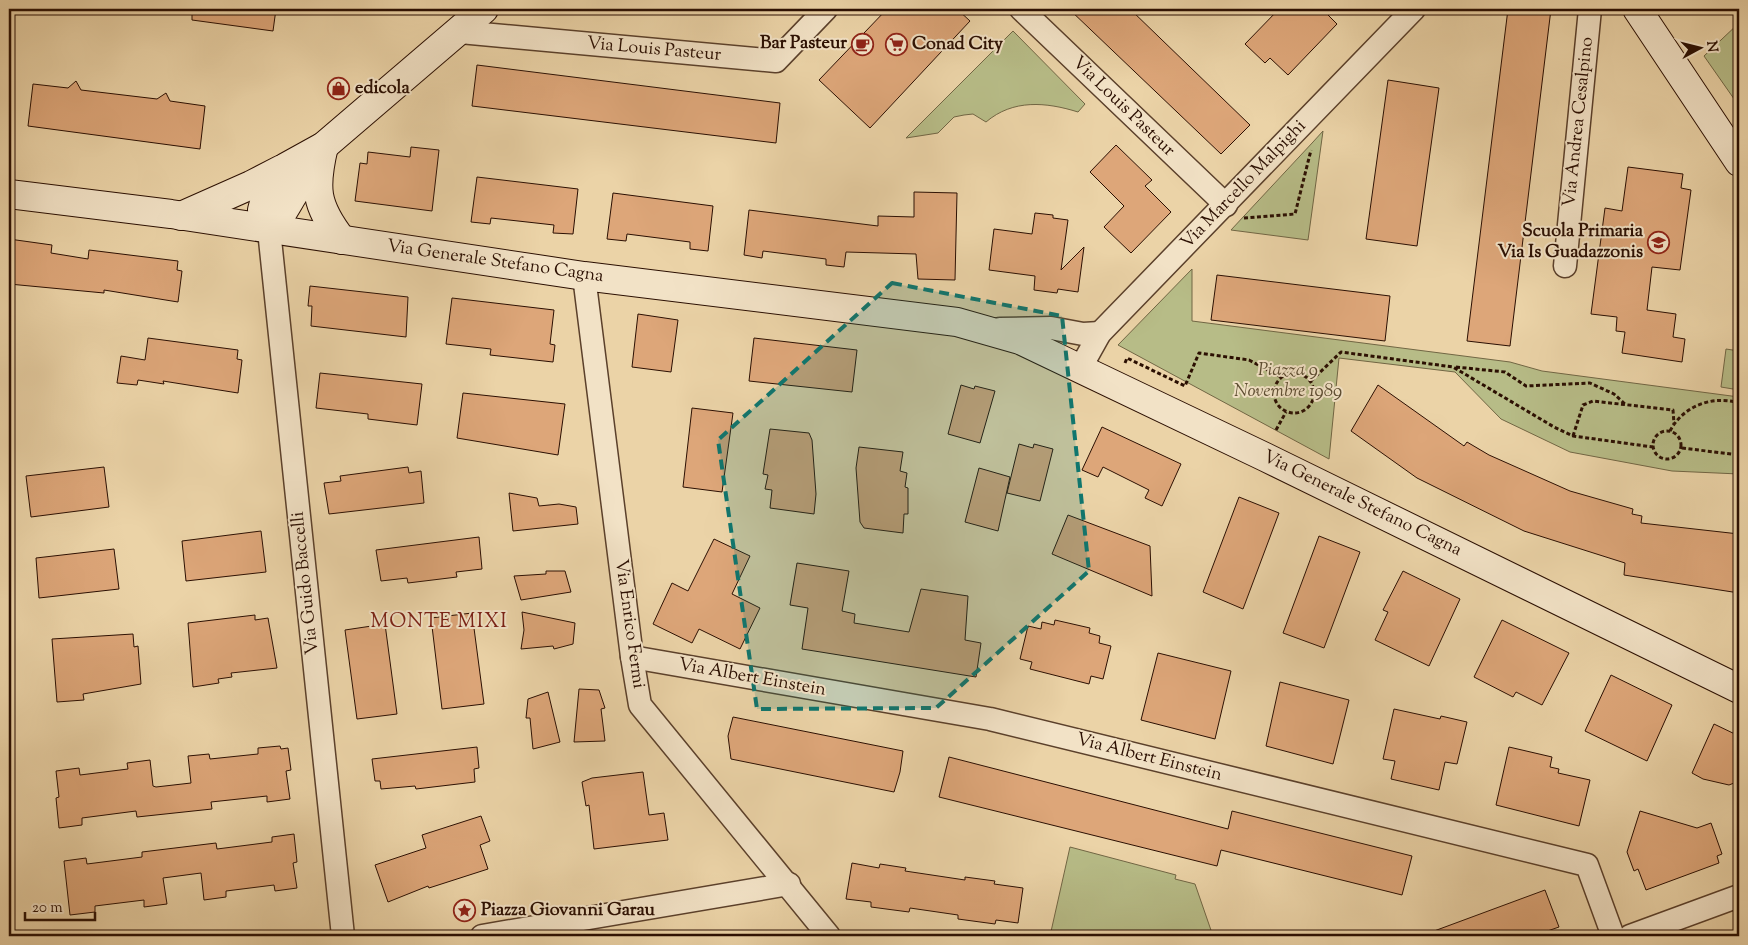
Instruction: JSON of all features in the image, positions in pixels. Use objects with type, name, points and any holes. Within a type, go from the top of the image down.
[{"type":"street","points":[[286,167],[267,191],[262,210],[269,230],[279,221],[297,188],[321,157],[484,9]]},
{"type":"street","name":"Via Louis Pasteur","points":[[460,32],[776,61],[826,9]]},
{"type":"street","name":"Via Louis Pasteur","points":[[1021,9],[1234,211]]},
{"type":"street","name":"Via Marcello Malpighi","points":[[1081,367],[1100,333],[1234,211],[1414,9]]},
{"type":"street","name":"Via Andrea Cesalpino","points":[[1565,266],[1590,9]]},
{"type":"street","points":[[1637,9],[1739,162]]},
{"type":"street","points":[[181,216],[251,186],[286,167],[321,157]]},
{"type":"street","points":[[321,157],[317,192],[326,219],[342,240]]},
{"type":"street","name":"Via Generale Stefano Cagna","points":[[9,194],[181,216],[584,276],[958,322],[1020,340],[1081,367],[1739,689]]},
{"type":"street","name":"Via Guido Baccelli","points":[[269,230],[343,936]]},
{"type":"street","name":"Via Enrico Fermi","points":[[584,276],[632,657],[640,705],[830,936]]},
{"type":"street","name":"Via Generale Stefano Cagna","points":[[981,329],[1051,328],[1083,334],[1100,333]]},
{"type":"street","name":"Via Albert Einstein","points":[[632,657],[990,719],[1587,865],[1613,936]]},
{"type":"street","points":[[485,936],[789,884]]},
{"type":"street","points":[[1630,936],[1739,896]]},
{"type":"path","points":[[1234,211],[1295,214],[1312,142]]},
{"type":"path","points":[[1311,381],[1341,352],[1504,372],[1526,386],[1590,383],[1614,394],[1626,405]]},
{"type":"path","points":[[1116,384],[1127,358],[1185,386],[1199,353],[1249,360],[1281,378]]},
{"type":"path","points":[[1453,367],[1554,427],[1573,436],[1653,447]]},
{"type":"path","points":[[1294,372],[1306,376],[1311,381],[1315,394],[1310,406],[1299,413],[1286,412],[1280,408],[1274,396],[1274,389],[1281,378],[1294,372]]},
{"type":"path","points":[[1670,431],[1674,424],[1696,404],[1714,400],[1739,403]]},
{"type":"path","points":[[1573,436],[1583,405],[1593,401],[1673,410],[1674,424]]},
{"type":"path","points":[[1276,430],[1286,412]]},
{"type":"path","points":[[1670,431],[1678,435],[1682,448],[1673,458],[1664,460],[1656,455],[1653,447],[1657,434],[1670,431]]},
{"type":"path","points":[[1682,448],[1739,456]]},
{"type":"highlighted area","points":[[892,283],[1062,316],[1089,571],[936,708],[757,709],[718,440]]},
{"type":"green space","points":[[1739,23],[1739,106],[1704,56]]},
{"type":"green space","points":[[1013,31],[1085,104],[1078,112],[1054,106],[1019,106],[1007,109],[986,122],[973,114],[954,117],[938,133],[906,138]]},
{"type":"green space","points":[[1323,131],[1308,240],[1231,230],[1313,142]]},
{"type":"green space","name":"Piazza 9 Novembre 1989","points":[[1192,269],[1192,321],[1510,362],[1542,371],[1739,397],[1739,474],[1672,471],[1570,452],[1501,419],[1455,372],[1339,358],[1329,459],[1118,345]]},
{"type":"green space","points":[[1726,349],[1739,351],[1739,390],[1721,387]]},
{"type":"green space","points":[[1070,847],[1176,875],[1175,879],[1195,884],[1213,936],[1050,936]]},
{"type":"building","points":[[192,9],[276,9],[273,31],[192,20]]},
{"type":"building","points":[[887,9],[957,9],[970,21],[870,128],[819,80]]},
{"type":"building","points":[[1069,9],[1130,9],[1250,125],[1221,154]]},
{"type":"building","points":[[1279,9],[1322,9],[1337,24],[1288,75],[1270,58],[1265,63],[1245,44]]},
{"type":"building","points":[[1508,9],[1551,9],[1510,346],[1467,341]]},
{"type":"building","points":[[477,65],[780,103],[776,143],[472,106]]},
{"type":"building","points":[[1388,80],[1439,88],[1417,246],[1366,239]]},
{"type":"building","points":[[76,81],[81,90],[157,99],[166,93],[170,101],[205,106],[200,149],[28,126],[33,84],[68,88]]},
{"type":"building","points":[[1116,145],[1152,180],[1145,186],[1171,212],[1131,253],[1104,227],[1124,206],[1090,172]]},
{"type":"building","points":[[411,147],[439,150],[432,211],[355,201],[360,163],[367,164],[368,152],[410,157]]},
{"type":"building","points":[[1628,167],[1683,174],[1681,188],[1691,190],[1680,270],[1652,267],[1647,310],[1676,314],[1673,337],[1685,339],[1682,362],[1622,353],[1625,332],[1616,331],[1617,317],[1591,314],[1605,208],[1622,211]]},
{"type":"building","points":[[477,177],[578,189],[573,234],[553,233],[554,225],[491,218],[490,224],[471,222]]},
{"type":"building","points":[[914,192],[957,193],[955,280],[918,279],[916,254],[846,252],[844,267],[826,265],[826,259],[763,251],[762,258],[744,255],[749,210],[878,226],[878,216],[914,217]]},
{"type":"building","points":[[613,193],[713,206],[708,251],[690,249],[690,242],[627,234],[626,241],[607,239]]},
{"type":"building","points":[[1035,213],[1053,215],[1053,218],[1068,220],[1061,270],[1084,247],[1078,292],[1058,289],[1057,293],[1034,290],[1035,276],[989,270],[994,229],[1032,234]]},
{"type":"building","points":[[9,239],[52,245],[51,253],[88,259],[89,250],[178,261],[177,270],[182,271],[178,302],[104,290],[104,293],[9,284]]},
{"type":"building","points":[[1217,275],[1390,296],[1385,341],[1211,320]]},
{"type":"building","points":[[310,286],[408,297],[406,337],[311,326],[312,306],[308,306]]},
{"type":"building","points":[[452,298],[554,310],[550,344],[555,345],[553,362],[490,355],[491,349],[446,344]]},
{"type":"building","points":[[638,314],[678,320],[671,372],[632,367]]},
{"type":"building","points":[[148,338],[238,350],[237,359],[242,360],[238,393],[163,381],[164,384],[138,380],[137,385],[117,383],[121,356],[145,360]]},
{"type":"building","points":[[754,338],[857,350],[852,392],[749,381]]},
{"type":"building","points":[[320,373],[422,384],[417,425],[368,419],[368,414],[316,408]]},
{"type":"building","points":[[961,385],[974,389],[975,386],[995,391],[980,443],[948,434]]},
{"type":"building","points":[[1378,385],[1464,446],[1467,442],[1489,455],[1570,491],[1633,509],[1632,514],[1642,516],[1641,523],[1739,534],[1739,593],[1624,575],[1625,563],[1524,531],[1417,478],[1351,431]]},
{"type":"building","points":[[463,393],[565,404],[558,455],[457,438]]},
{"type":"building","points":[[692,408],[733,413],[722,492],[683,487]]},
{"type":"building","points":[[1102,427],[1181,464],[1162,506],[1145,498],[1149,490],[1103,467],[1098,477],[1082,470]]},
{"type":"building","points":[[770,429],[809,433],[812,440],[816,494],[814,514],[770,508],[772,490],[765,489],[768,475],[763,474]]},
{"type":"building","points":[[1019,444],[1033,448],[1034,444],[1053,449],[1040,501],[1007,493]]},
{"type":"building","points":[[859,447],[903,452],[900,471],[907,473],[905,487],[908,488],[908,514],[904,514],[903,533],[864,528],[860,522],[856,468]]},
{"type":"building","points":[[104,467],[109,507],[31,517],[26,476]]},
{"type":"building","points":[[408,467],[409,473],[421,471],[424,503],[329,514],[324,483],[341,481],[340,476]]},
{"type":"building","points":[[979,468],[1010,477],[998,531],[965,522]]},
{"type":"building","points":[[509,493],[537,498],[539,506],[559,504],[576,507],[578,524],[513,531]]},
{"type":"building","points":[[1239,497],[1279,513],[1243,609],[1203,592]]},
{"type":"building","points":[[1068,515],[1150,546],[1152,596],[1052,554]]},
{"type":"building","points":[[261,531],[266,572],[186,581],[182,541]]},
{"type":"building","points":[[1319,536],[1360,552],[1324,648],[1283,633]]},
{"type":"building","points":[[479,537],[482,569],[456,572],[457,577],[408,583],[407,578],[381,581],[376,550]]},
{"type":"building","points":[[714,539],[750,556],[732,594],[760,608],[740,649],[699,629],[692,643],[653,624],[672,583],[688,591]]},
{"type":"building","points":[[114,549],[119,589],[39,598],[36,558]]},
{"type":"building","points":[[797,563],[849,571],[842,611],[855,614],[854,623],[909,632],[921,589],[968,596],[965,640],[981,643],[976,677],[802,649],[808,608],[790,605]]},
{"type":"building","points":[[546,571],[565,571],[571,592],[521,600],[514,576],[546,574]]},
{"type":"building","points":[[1403,571],[1460,599],[1429,666],[1375,640],[1388,612],[1383,610]]},
{"type":"building","points":[[522,612],[575,623],[573,644],[554,649],[553,646],[521,649],[524,630]]},
{"type":"building","points":[[472,613],[484,704],[442,709],[431,618]]},
{"type":"building","points":[[255,615],[255,620],[268,618],[277,668],[231,673],[232,677],[218,679],[219,683],[193,687],[188,623]]},
{"type":"building","points":[[1055,620],[1090,628],[1089,633],[1100,636],[1099,643],[1111,646],[1103,679],[1091,676],[1089,684],[1030,669],[1032,662],[1020,659],[1028,626],[1041,629],[1042,622],[1054,625]]},
{"type":"building","points":[[1502,620],[1569,653],[1542,705],[1516,692],[1513,697],[1474,677]]},
{"type":"building","points":[[385,624],[397,714],[357,719],[345,630]]},
{"type":"building","points":[[133,634],[134,647],[138,646],[141,684],[83,694],[84,700],[57,702],[52,639]]},
{"type":"building","points":[[1158,653],[1231,671],[1215,739],[1141,720]]},
{"type":"building","points":[[1611,675],[1672,705],[1647,761],[1585,731]]},
{"type":"building","points":[[1280,682],[1349,700],[1333,764],[1266,746]]},
{"type":"building","points":[[579,689],[599,690],[605,708],[601,709],[605,741],[574,742]]},
{"type":"building","points":[[548,692],[560,742],[533,749],[530,718],[526,718],[528,699]]},
{"type":"building","points":[[1394,709],[1440,719],[1441,716],[1467,722],[1457,764],[1445,762],[1439,790],[1391,779],[1395,761],[1383,759]]},
{"type":"building","points":[[733,717],[903,751],[900,772],[894,792],[731,759],[728,736]]},
{"type":"building","points":[[1714,724],[1739,736],[1739,781],[1729,785],[1703,779],[1692,773]]},
{"type":"building","points":[[280,746],[281,749],[288,748],[291,770],[286,771],[290,799],[267,802],[267,796],[211,802],[212,809],[137,817],[136,811],[82,818],[82,825],[59,828],[56,798],[59,797],[56,771],[79,768],[80,775],[128,769],[127,763],[150,760],[153,786],[156,787],[191,783],[188,756],[209,754],[210,759],[258,754],[258,748]]},
{"type":"building","points":[[477,747],[479,768],[474,769],[475,782],[416,789],[415,786],[381,789],[380,781],[375,781],[372,759]]},
{"type":"building","points":[[1509,747],[1552,757],[1550,767],[1559,769],[1558,773],[1590,780],[1579,826],[1496,805]]},
{"type":"building","points":[[949,757],[1228,829],[1232,811],[1412,856],[1402,895],[1221,850],[1217,866],[939,797]]},
{"type":"building","points":[[643,772],[649,815],[664,813],[668,840],[594,849],[589,805],[586,806],[582,782],[592,778]]},
{"type":"building","points":[[1640,811],[1697,828],[1711,823],[1722,854],[1717,856],[1719,863],[1646,890],[1638,869],[1634,871],[1627,852]]},
{"type":"building","points":[[481,816],[490,841],[480,845],[488,869],[429,888],[428,886],[388,902],[375,865],[426,848],[422,835]]},
{"type":"building","points":[[294,834],[297,862],[293,863],[297,888],[275,891],[274,885],[226,891],[226,897],[204,900],[201,873],[163,878],[167,904],[144,907],[144,900],[95,906],[95,912],[70,915],[64,861],[86,858],[87,864],[142,857],[142,852],[216,843],[217,849],[272,842],[272,837]]},
{"type":"building","points":[[852,863],[879,868],[880,864],[906,868],[905,871],[965,880],[965,877],[995,881],[994,884],[1023,888],[1018,923],[996,920],[995,924],[958,919],[958,915],[910,908],[909,912],[871,907],[871,902],[846,899]]},
{"type":"building","points":[[1545,890],[1559,927],[1533,936],[1427,936],[1426,934]]},
{"type":"place","name":"Bar Pasteur","points":[[863,44]]},
{"type":"place","name":"Conad City","points":[[896,45]]},
{"type":"place","name":"edicola","points":[[339,89]]},
{"type":"place","name":"Scuola Primaria Via Is Guadazzonis","points":[[1659,242]]},
{"type":"place","name":"Piazza Giovanni Garau","points":[[465,911]]},
{"type":"district","name":"MONTE MIXI","points":[[439,622]]}]
